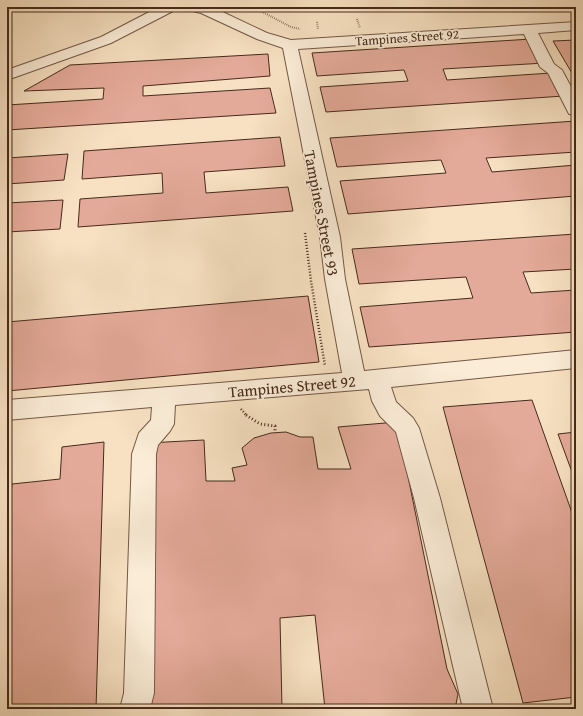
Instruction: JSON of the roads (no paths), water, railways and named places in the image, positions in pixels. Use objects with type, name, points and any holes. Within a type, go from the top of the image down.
[{"type":"street","name":"Tampines Street 92","points":[[7,75],[106,40],[170,7]]},
{"type":"street","name":"Tampines Street 92","points":[[156,14],[182,8],[192,7],[205,9],[262,36],[290,46],[576,26]]},
{"type":"street","name":"Tampines Street 92","points":[[222,7],[242,26]]},
{"type":"street","points":[[529,29],[548,67],[554,70],[575,110]]},
{"type":"street","name":"Tampines Street 93","points":[[290,46],[330,237],[335,280],[366,379],[392,413],[401,420],[407,428],[427,498],[478,709]]},
{"type":"street","name":"Tampines Street 92","points":[[7,410],[576,359]]},
{"type":"street","points":[[135,709],[139,693],[144,454],[147,440],[162,424],[164,396]]}]
